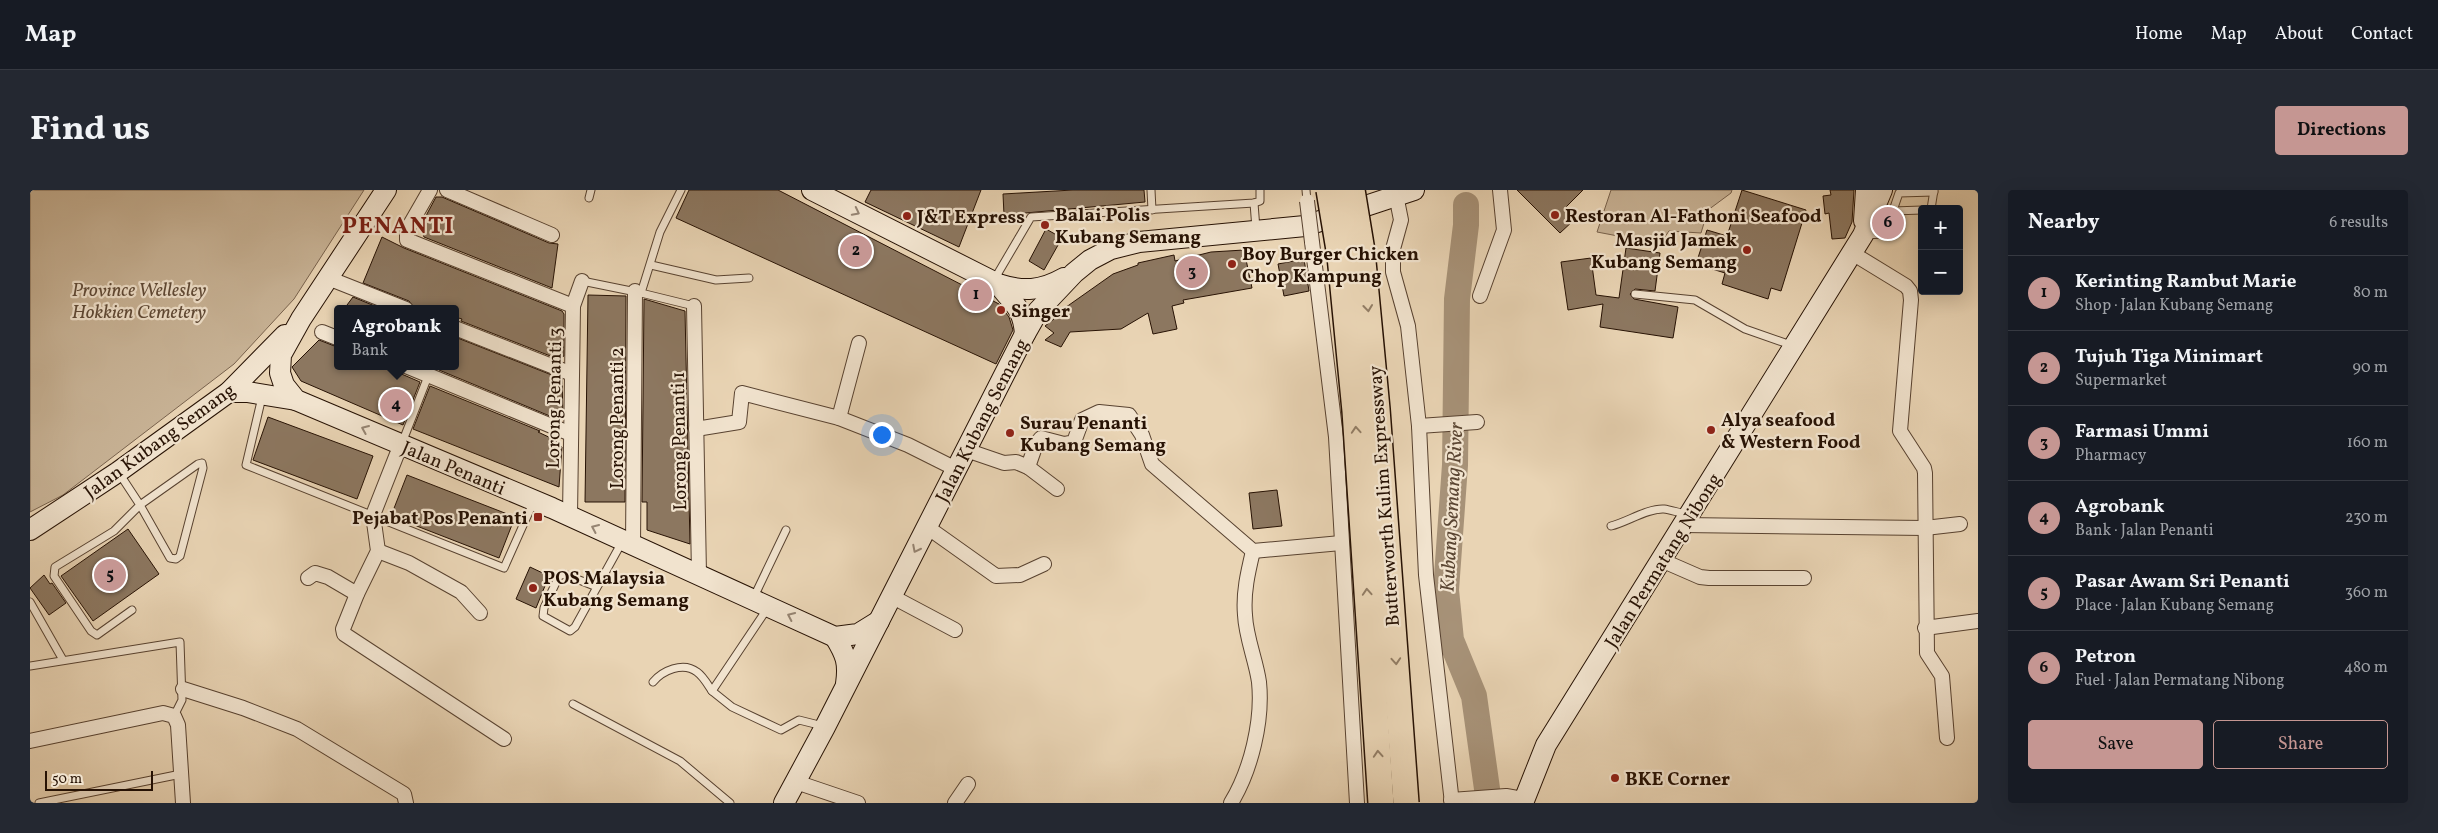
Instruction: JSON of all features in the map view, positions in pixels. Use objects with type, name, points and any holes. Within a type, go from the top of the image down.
[{"type":"highway","name":"Butterworth Kulim Expressway","points":[[1329,190],[1340,256],[1354,402],[1381,803]]},
{"type":"highway","name":"Butterworth Kulim Expressway","points":[[1352,190],[1362,251],[1377,409],[1406,803]]},
{"type":"main road","points":[[296,400],[284,385],[280,373],[281,356],[301,319],[386,190]]},
{"type":"main road","points":[[812,190],[996,283],[1017,290],[1036,290],[1050,286],[1074,272]]},
{"type":"main road","points":[[1863,235],[1866,190]]},
{"type":"main road","name":"Jalan Permatang Nibong","points":[[1517,800],[1546,745],[1863,235],[1882,190]]},
{"type":"main road","name":"Jalan Kubang Semang","points":[[784,803],[826,727],[1025,334],[1038,311],[1074,272],[1090,260],[1111,249],[1139,242],[1305,226],[1403,193]]},
{"type":"main road","points":[[996,283],[1017,305],[1024,317],[1025,334]]},
{"type":"main road","name":"Jalan Kubang Semang","points":[[30,530],[118,472],[229,392],[301,319]]},
{"type":"main road","name":"Jalan Penanti","points":[[229,392],[263,394],[296,400],[534,500],[835,636]]},
{"type":"main road","points":[[846,686],[848,666],[844,652],[835,636],[858,634],[879,621]]},
{"type":"street","points":[[430,190],[407,230],[407,240],[573,306]]},
{"type":"street","points":[[447,190],[552,235]]},
{"type":"street","points":[[1480,296],[1504,230],[1500,190]]},
{"type":"street","points":[[1403,193],[1401,220],[1393,250],[1393,272],[1408,326],[1419,426],[1426,575],[1452,785],[1455,800],[1517,800]]},
{"type":"street","points":[[1306,195],[1336,437],[1357,803]]},
{"type":"street","points":[[1852,253],[1906,286],[1910,291],[1900,431],[1924,468],[1925,628],[1927,652],[1942,676],[1947,738]]},
{"type":"street","points":[[328,278],[396,305]]},
{"type":"street","name":"Lorong Penanti 3","points":[[570,516],[573,306],[582,281]]},
{"type":"street","name":"Lorong Penanti 2","points":[[628,542],[638,292]]},
{"type":"street","name":"Lorong Penanti 1","points":[[694,306],[699,574]]},
{"type":"street","points":[[459,330],[572,374]]},
{"type":"street","points":[[322,332],[334,337]]},
{"type":"street","points":[[839,418],[859,343]]},
{"type":"street","points":[[430,371],[571,434]]},
{"type":"street","points":[[696,430],[739,422],[742,393],[839,418],[908,445],[956,469]]},
{"type":"street","points":[[1028,467],[1036,444],[1041,438],[1064,444],[1074,442],[1082,420],[1099,412],[1129,416],[1142,435],[1152,464],[1253,551],[1342,543]]},
{"type":"street","points":[[1419,426],[1473,422]]},
{"type":"street","points":[[401,444],[373,515],[378,551],[356,594],[343,629],[344,634],[504,739]]},
{"type":"street","points":[[966,450],[1004,463],[1016,462],[1028,467],[1057,489]]},
{"type":"street","points":[[1686,520],[1925,528],[1960,524]]},
{"type":"street","points":[[926,527],[996,576],[1020,575],[1044,564]]},
{"type":"street","points":[[378,551],[409,563],[461,592],[480,613]]},
{"type":"street","points":[[1231,803],[1246,774],[1254,748],[1258,713],[1259,683],[1245,616],[1245,589],[1253,551]]},
{"type":"street","points":[[1661,560],[1700,577],[1804,578]]},
{"type":"street","points":[[308,578],[315,574],[328,577],[356,594]]},
{"type":"street","points":[[892,596],[955,630]]},
{"type":"street","points":[[1925,628],[1978,621]]},
{"type":"street","points":[[183,689],[243,708],[297,730],[404,794],[406,803]]},
{"type":"street","points":[[30,742],[163,714],[174,716],[178,725],[182,803]]},
{"type":"street","points":[[796,782],[858,803]]},
{"type":"street","points":[[955,803],[968,784]]},
{"type":"lane","points":[[589,198],[591,190]]},
{"type":"lane","points":[[638,292],[651,264],[660,232],[681,190]]},
{"type":"lane","points":[[1151,190],[1152,210]]},
{"type":"lane","points":[[996,283],[1030,217],[1254,203],[1260,201],[1260,190]]},
{"type":"lane","points":[[1863,235],[1883,234],[1886,231],[1899,193],[1934,191],[1932,205]]},
{"type":"lane","points":[[1254,203],[1256,232]]},
{"type":"lane","points":[[1893,211],[1918,210]]},
{"type":"lane","points":[[651,264],[716,280],[749,278]]},
{"type":"lane","points":[[582,281],[694,306]]},
{"type":"lane","points":[[1635,294],[1695,300],[1745,329],[1794,346]]},
{"type":"lane","points":[[401,444],[430,371]]},
{"type":"lane","points":[[263,394],[246,465],[504,568],[534,500]]},
{"type":"lane","points":[[118,472],[140,505],[170,558],[176,559],[180,556],[203,468],[202,463],[198,464],[140,505],[114,531],[55,567],[54,576],[91,632],[97,635],[132,610]]},
{"type":"lane","points":[[1611,526],[1629,522],[1647,512],[1662,509],[1686,520]]},
{"type":"lane","points":[[712,691],[760,602],[786,530]]},
{"type":"lane","points":[[597,587],[564,574],[560,576],[544,608],[543,616],[570,631],[575,627],[597,587],[628,542]]},
{"type":"lane","points":[[30,602],[63,660]]},
{"type":"lane","points":[[30,666],[180,642],[183,689],[182,700],[174,716]]},
{"type":"lane","points":[[654,682],[660,674],[679,667],[696,671],[712,691],[732,707],[781,730],[799,720],[826,727]]},
{"type":"lane","points":[[573,704],[680,760],[730,803]]},
{"type":"lane","points":[[39,803],[181,774]]},
{"type":"green space","name":"Province Wellesley Hokkien Cemetery","points":[[30,190],[364,190],[294,299],[234,364],[63,495],[30,512]]},
{"type":"green space","points":[[1611,190],[1732,190],[1731,193],[1708,210],[1701,233],[1669,231],[1660,244],[1597,232]]},
{"type":"building","points":[[689,190],[778,190],[999,304],[1009,317],[1013,330],[996,364],[676,218]]},
{"type":"building","points":[[871,190],[981,190],[959,247],[865,202]]},
{"type":"building","points":[[1073,190],[1144,190],[1145,202],[1004,215],[1003,194]]},
{"type":"building","name":"Restoran Al-Fathoni Seafood","points":[[1517,190],[1583,190],[1564,209],[1574,220],[1560,233]]},
{"type":"building","name":"Masjid Jamek Kubang Semang","points":[[1742,190],[1806,210],[1781,291],[1771,288],[1768,299],[1722,284],[1725,273],[1696,264],[1707,230],[1727,236]]},
{"type":"building","points":[[1830,190],[1854,190],[1852,222],[1845,238],[1832,239],[1829,213],[1825,214],[1823,196],[1831,195]]},
{"type":"building","points":[[436,197],[442,197],[549,243],[558,244],[552,288],[424,237],[420,227]]},
{"type":"building","points":[[1046,229],[1062,238],[1044,270],[1029,261]]},
{"type":"building","points":[[382,237],[404,248],[562,311],[564,314],[564,356],[558,359],[461,321],[462,319],[459,318],[459,305],[412,305],[409,301],[363,283]]},
{"type":"building","points":[[1626,248],[1660,253],[1655,291],[1635,289],[1630,294],[1634,299],[1678,307],[1673,338],[1600,327],[1603,304],[1568,310],[1561,262],[1591,258],[1596,295],[1619,298]]},
{"type":"building","points":[[1244,250],[1252,288],[1183,300],[1184,303],[1172,306],[1177,329],[1153,334],[1148,313],[1121,329],[1070,332],[1061,347],[1045,340],[1054,333],[1045,326],[1054,319],[1052,317],[1113,274],[1138,265],[1138,263],[1174,255],[1175,261],[1211,252]]},
{"type":"building","points":[[1304,259],[1309,291],[1284,296],[1278,264]]},
{"type":"building","points":[[588,295],[626,296],[625,502],[585,502]]},
{"type":"building","points":[[353,297],[372,305],[347,305]]},
{"type":"building","points":[[644,299],[685,311],[690,544],[647,530],[647,502],[642,502]]},
{"type":"building","points":[[459,339],[562,379],[563,415],[557,419],[439,370],[459,370]]},
{"type":"building","points":[[319,340],[334,346],[334,370],[392,370],[420,382],[403,425],[301,381],[292,367]]},
{"type":"building","points":[[430,386],[540,431],[538,432],[555,440],[562,447],[559,487],[413,429]]},
{"type":"building","points":[[268,417],[373,456],[357,499],[253,460]]},
{"type":"building","points":[[407,475],[515,517],[499,558],[391,516]]},
{"type":"building","points":[[1277,490],[1282,526],[1253,529],[1249,493]]},
{"type":"building","points":[[128,529],[159,574],[93,621],[61,576]]},
{"type":"building","name":"POS Malaysia Kubang Semang","points":[[530,567],[549,576],[536,608],[516,599]]},
{"type":"building","points":[[44,575],[66,603],[49,615],[30,588]]},
{"type":"waterway","name":"Kubang Semang River","points":[[1466,205],[1466,225],[1457,299],[1455,465],[1446,590],[1451,640],[1474,696],[1489,803]]},
{"type":"place","name":"Restoran Al-Fathoni Seafood","points":[[1555,215]]},
{"type":"place","name":"J&T Express","points":[[907,216]]},
{"type":"place","name":"Petron","points":[[1888,223]]},
{"type":"place","name":"Balai Polis Kubang Semang","points":[[1045,225]]},
{"type":"place","name":"Masjid Jamek Kubang Semang","points":[[1747,250]]},
{"type":"place","name":"Tujuh Tiga Minimart","points":[[856,251]]},
{"type":"place","name":"Boy Burger Chicken Chop Kampung","points":[[1232,264]]},
{"type":"place","name":"Farmasi Ummi","points":[[1192,272]]},
{"type":"place","name":"Kerinting Rambut Marie","points":[[976,295]]},
{"type":"place","name":"Singer","points":[[1001,310]]},
{"type":"place","name":"Agrobank","points":[[396,405]]},
{"type":"place","name":"Alya seafood & Western Food","points":[[1711,430]]},
{"type":"place","name":"Surau Penanti Kubang Semang","points":[[1010,433]]},
{"type":"place","name":"Pejabat Pos Penanti","points":[[538,517]]},
{"type":"place","name":"Pasar Awam Sri Penanti","points":[[110,575]]},
{"type":"place","name":"POS Malaysia Kubang Semang","points":[[533,588]]},
{"type":"place","name":"BKE Corner","points":[[1615,778]]},
{"type":"district","name":"PENANTI","points":[[398,225]]}]
